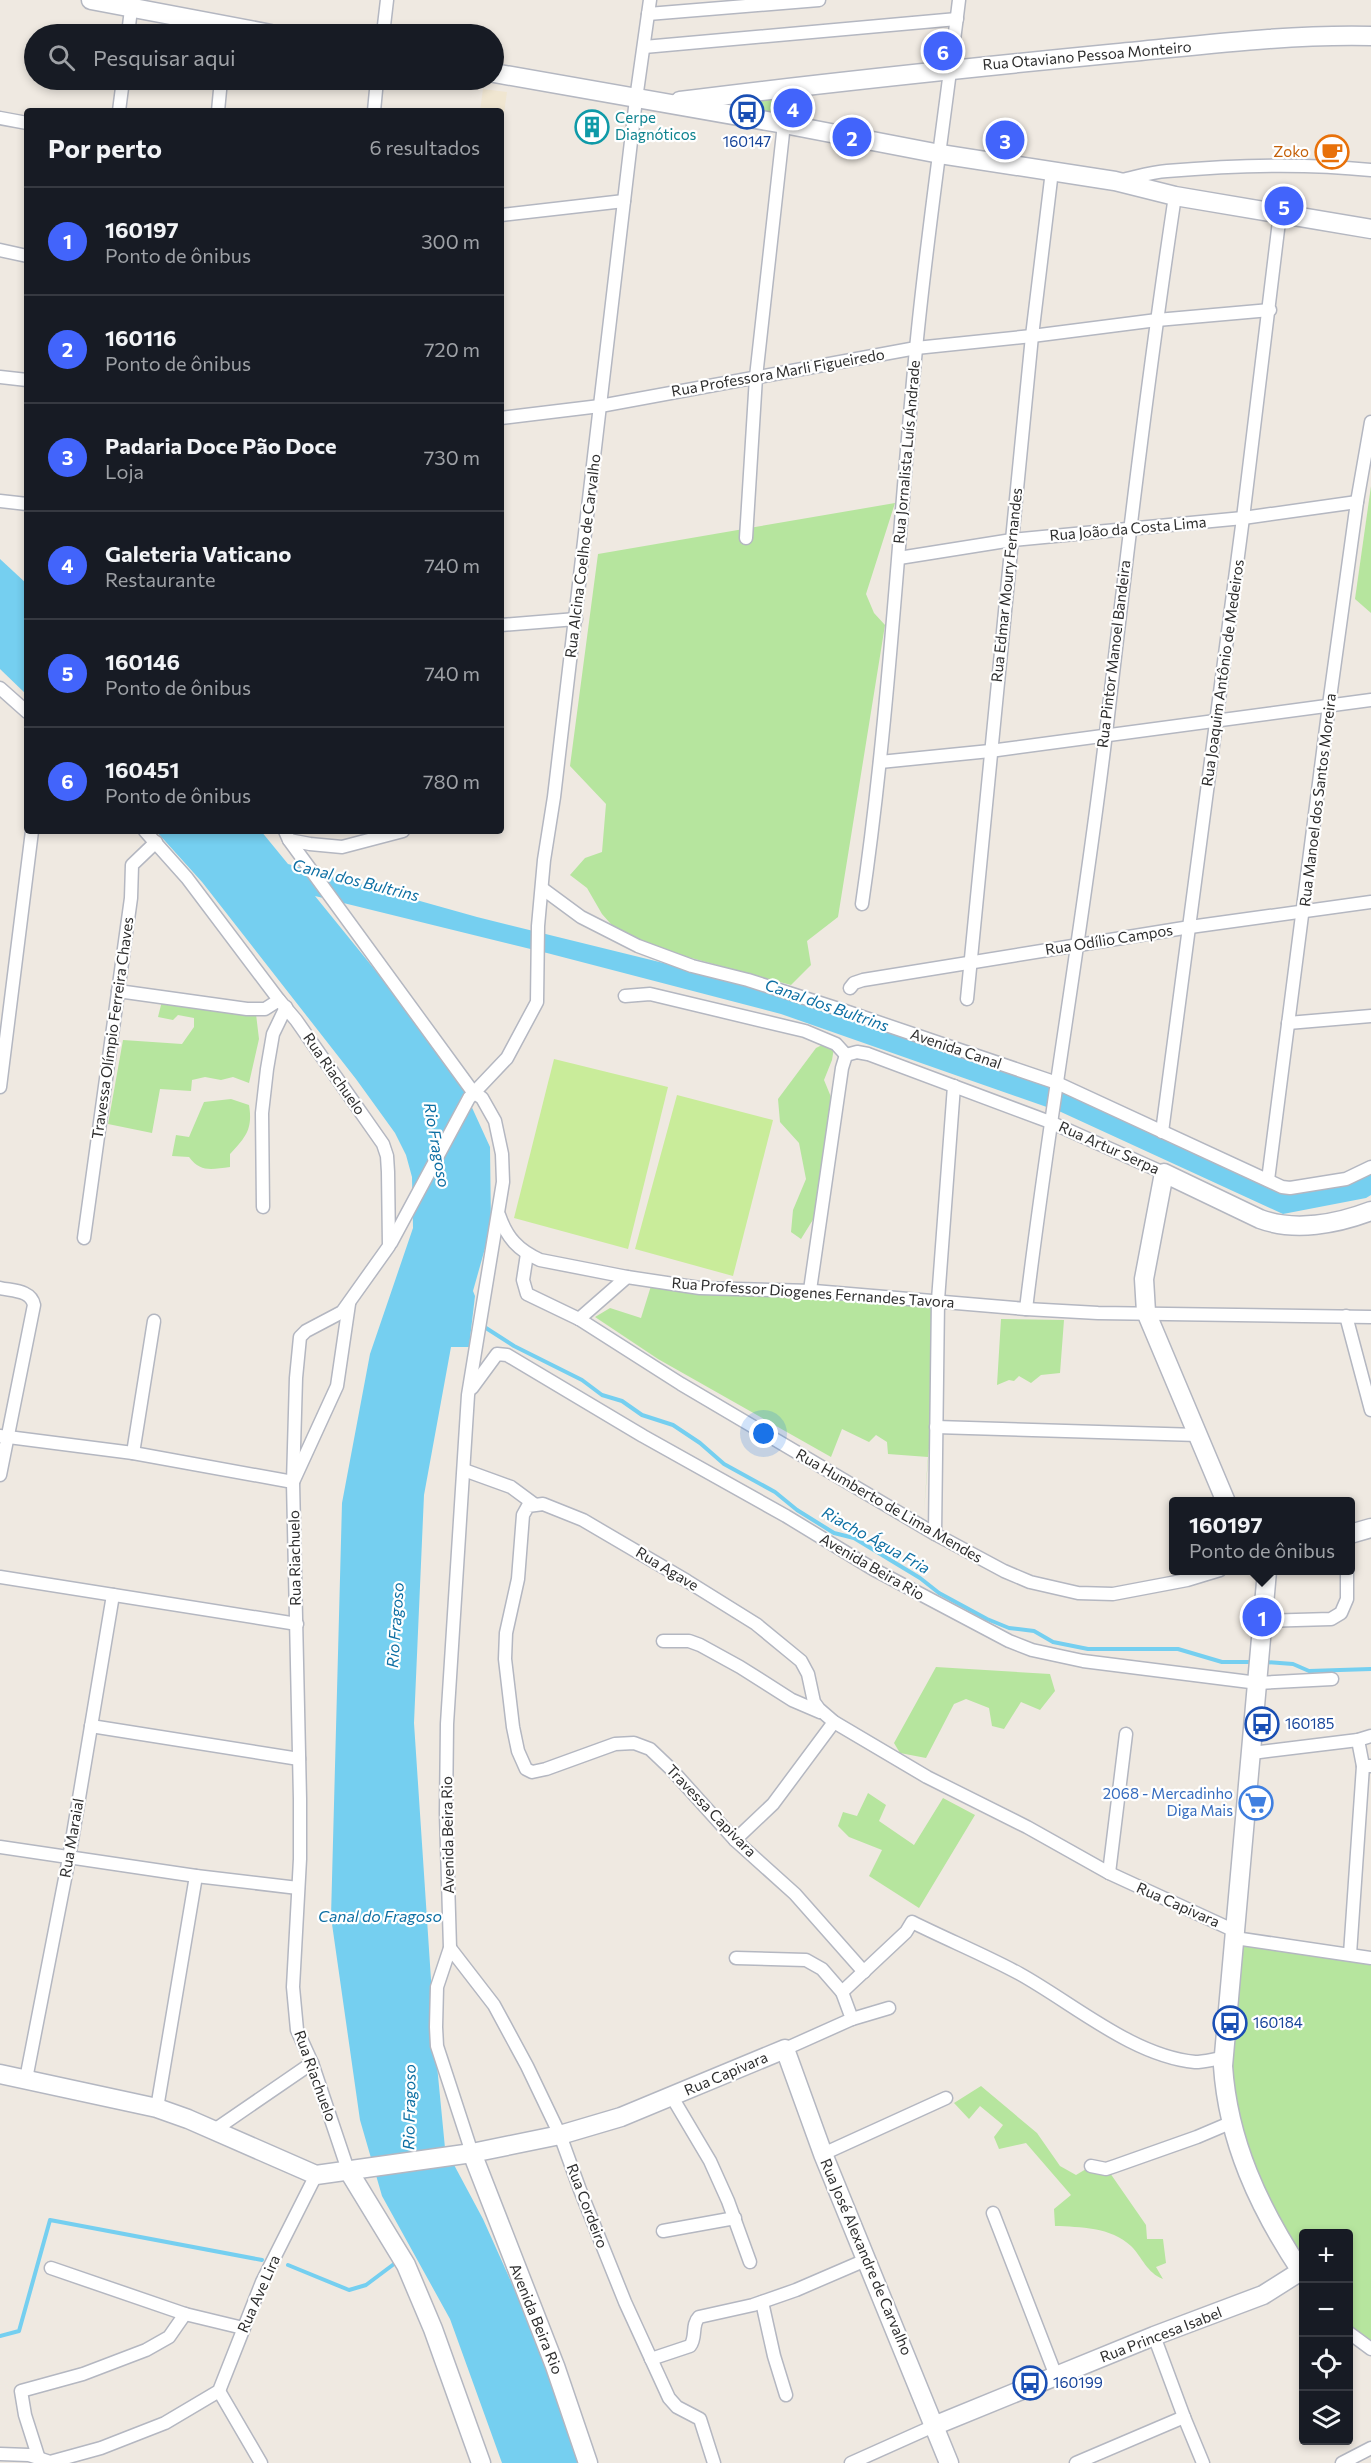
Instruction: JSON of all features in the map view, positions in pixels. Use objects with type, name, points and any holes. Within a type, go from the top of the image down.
[{"type":"main road","points":[[91,0],[132,4],[202,24]]},
{"type":"main road","name":"Rua Otaviano Pessoa Monteiro","points":[[661,103],[951,69],[1293,36],[1371,36]]},
{"type":"main road","points":[[504,75],[940,154],[1115,181],[1175,196],[1371,229]]},
{"type":"main road","points":[[1164,1173],[1144,1279],[1146,1312],[1224,1497]]},
{"type":"main road","name":"Rua Artur Serpa","points":[[1164,1173],[1240,1210],[1277,1224],[1318,1224],[1371,1211]]},
{"type":"main road","points":[[1355,1533],[1371,1528]]},
{"type":"main road","points":[[1268,1575],[1223,2058],[1225,2094],[1230,2123],[1256,2192],[1299,2267]]},
{"type":"main road","name":"Rua Capivara","points":[[464,2154],[560,2135],[599,2124],[672,2097],[785,2049]]},
{"type":"main road","name":"Rua José Alexandre de Carvalho","points":[[785,2049],[823,2154],[936,2425],[949,2463]]},
{"type":"main road","points":[[0,2074],[157,2108],[316,2175],[464,2154]]},
{"type":"main road","name":"Avenida Beira Rio","points":[[464,2154],[555,2366],[588,2463]]},
{"type":"main road","points":[[353,2169],[406,2265],[433,2329],[481,2463]]},
{"type":"main road","name":"Rua Princesa Isabel","points":[[936,2425],[1154,2336],[1263,2295],[1299,2274]]},
{"type":"street","points":[[384,24],[387,0]]},
{"type":"street","name":"Rua Alcina Coelho de Carvalho","points":[[389,1246],[471,1095],[507,1058],[537,1002],[538,926],[544,860],[576,619],[636,99],[650,0]]},
{"type":"street","points":[[648,14],[819,0]]},
{"type":"street","name":"Rua Jornalista Luís Andrade","points":[[862,904],[880,762],[916,348],[959,0]]},
{"type":"street","points":[[129,24],[132,4]]},
{"type":"street","points":[[644,47],[957,19]]},
{"type":"street","points":[[119,108],[122,90]]},
{"type":"street","points":[[218,108],[220,90]]},
{"type":"street","points":[[374,108],[377,90]]},
{"type":"street","points":[[0,118],[24,122]]},
{"type":"street","points":[[746,538],[756,377],[784,124]]},
{"type":"street","points":[[1115,181],[1165,171],[1264,166],[1314,165],[1371,170]]},
{"type":"street","name":"Rua Edmar Moury Fernandes","points":[[967,999],[1032,336],[1052,171]]},
{"type":"street","name":"Rua Pintor Manoel Bandeira","points":[[1026,1309],[1106,734],[1129,528],[1175,196]]},
{"type":"street","points":[[504,214],[624,201]]},
{"type":"street","name":"Rua Joaquim Antônio de Medeiros","points":[[1162,1132],[1270,310],[1280,213]]},
{"type":"street","points":[[0,250],[24,255]]},
{"type":"street","name":"Rua Professora Marli Figueiredo","points":[[504,418],[600,406],[916,348],[1157,320],[1270,310]]},
{"type":"street","points":[[0,377],[24,381]]},
{"type":"street","name":"Rua Manoel dos Santos Moreira","points":[[1268,1180],[1329,705],[1357,502],[1371,422]]},
{"type":"street","points":[[0,501],[24,504]]},
{"type":"street","name":"Rua João da Costa Lima","points":[[899,558],[1012,540],[1243,518],[1357,502]]},
{"type":"street","points":[[504,625],[576,619]]},
{"type":"street","points":[[0,688],[24,709]]},
{"type":"street","points":[[880,762],[990,751],[1371,700]]},
{"type":"street","points":[[0,1087],[32,834]]},
{"type":"street","points":[[148,834],[156,842]]},
{"type":"street","points":[[287,835],[320,846],[342,847],[392,834]]},
{"type":"street","points":[[287,835],[471,1095],[482,1098],[491,1113],[499,1135],[502,1154],[503,1182],[499,1214]]},
{"type":"street","name":"Travessa Olímpio Ferreira Chaves","points":[[84,1238],[131,898],[132,865],[156,842]]},
{"type":"street","name":"Rua Riachuelo","points":[[156,842],[187,878],[283,1004],[383,1144],[388,1164],[391,1225],[389,1246],[339,1314],[302,1334],[299,1341],[296,1378],[293,1482],[299,1759],[298,1888],[293,1987],[297,2030],[353,2169]]},
{"type":"street","name":"Avenida Canal","points":[[543,888],[597,927],[664,957],[795,995],[1057,1085],[1290,1188],[1346,1179],[1371,1167]]},
{"type":"street","name":"Rua Odílio Campos","points":[[850,988],[854,983],[863,980],[1076,944],[1371,902]]},
{"type":"street","points":[[118,991],[247,1009],[265,1009],[283,1004]]},
{"type":"street","points":[[625,996],[650,994],[805,1031],[836,1044],[846,1055],[842,1068],[810,1290]]},
{"type":"street","points":[[263,1207],[262,1113],[273,1034],[283,1004]]},
{"type":"street","points":[[1288,1023],[1371,1016]]},
{"type":"street","name":"Rua Artur Serpa","points":[[846,1055],[857,1052],[868,1054],[954,1086],[1051,1117],[1164,1173]]},
{"type":"street","points":[[934,1534],[938,1300],[954,1086]]},
{"type":"street","name":"Rua Professor Diogenes Fernandes Tavora","points":[[499,1214],[512,1242],[527,1254],[559,1265],[699,1288],[810,1290],[1026,1309],[1371,1317]]},
{"type":"street","name":"Avenida Beira Rio","points":[[464,2154],[437,2046],[437,1987],[450,1948],[446,1813],[447,1724],[468,1395],[499,1214]]},
{"type":"street","name":"Rua Humberto de Lima Mendes","points":[[527,1254],[523,1280],[526,1293],[579,1319],[681,1384],[934,1534],[1012,1575],[1051,1588],[1078,1593],[1125,1592],[1204,1575]]},
{"type":"street","points":[[579,1319],[627,1277]]},
{"type":"street","points":[[0,1288],[30,1295],[34,1308],[3,1437],[0,1475]]},
{"type":"street","points":[[3,1437],[133,1453],[293,1482],[337,1386],[350,1302]]},
{"type":"street","points":[[1346,1316],[1371,1410]]},
{"type":"street","points":[[133,1453],[153,1321]]},
{"type":"street","name":"Avenida Beira Rio","points":[[468,1395],[490,1361],[497,1354],[502,1353],[531,1367],[643,1436],[786,1516],[873,1569],[1009,1641],[1032,1650],[1083,1661],[1258,1681],[1332,1678]]},
{"type":"street","points":[[936,1427],[1198,1435]]},
{"type":"street","points":[[464,1470],[511,1487],[534,1504]]},
{"type":"street","name":"Rua Agave","points":[[534,1504],[559,1509],[583,1520],[756,1624],[801,1661],[808,1674],[813,1702],[829,1718]]},
{"type":"street","name":"Travessa Capivara","points":[[534,1504],[528,1506],[523,1515],[520,1563],[506,1633],[505,1659],[513,1727],[526,1769],[532,1772],[555,1766],[608,1746],[626,1743],[645,1747],[671,1769],[735,1840],[795,1894],[864,1972]]},
{"type":"street","points":[[1264,1621],[1330,1619],[1341,1613],[1347,1599],[1347,1575]]},
{"type":"street","points":[[0,1577],[297,1624]]},
{"type":"street","name":"Rua Maraial","points":[[26,2079],[69,1858],[113,1595]]},
{"type":"street","points":[[663,1641],[689,1641],[700,1645],[740,1666],[792,1700],[829,1718],[773,1804],[735,1840]]},
{"type":"street","name":"Rua Capivara","points":[[829,1718],[927,1778],[1027,1827],[1109,1873],[1235,1934],[1371,1958]]},
{"type":"street","points":[[91,1726],[299,1759]]},
{"type":"street","points":[[1109,1873],[1126,1734]]},
{"type":"street","points":[[1252,1753],[1358,1740],[1371,1736]]},
{"type":"street","points":[[1350,1954],[1367,1766],[1358,1740]]},
{"type":"street","points":[[0,1847],[196,1876],[298,1888]]},
{"type":"street","points":[[157,2108],[196,1876]]},
{"type":"street","points":[[842,1992],[906,1932],[912,1922],[967,1946],[1018,1973],[1116,2033],[1166,2056],[1198,2062],[1223,2058]]},
{"type":"street","name":"Rua Cordeiro","points":[[450,1948],[494,2005],[560,2135],[608,2259],[669,2398],[677,2407],[700,2419],[714,2463]]},
{"type":"street","points":[[736,1958],[811,1961],[822,1969],[842,1992],[852,2019]]},
{"type":"street","name":"Rua Capivara","points":[[785,2049],[852,2019],[889,2008]]},
{"type":"street","points":[[213,2130],[312,2063]]},
{"type":"street","points":[[672,2097],[710,2161],[735,2218],[750,2262]]},
{"type":"street","points":[[823,2154],[946,2098]]},
{"type":"street","points":[[1091,2166],[1106,2169],[1230,2123]]},
{"type":"street","name":"Rua Ave Lira","points":[[219,2391],[272,2261],[316,2175]]},
{"type":"street","points":[[993,2213],[1056,2376]]},
{"type":"street","points":[[663,2231],[735,2218]]},
{"type":"street","points":[[651,2359],[690,2346],[694,2341],[695,2322],[699,2317],[762,2302],[868,2259]]},
{"type":"street","points":[[51,2268],[185,2314],[243,2328]]},
{"type":"street","points":[[762,2302],[774,2356],[786,2395]]},
{"type":"street","points":[[47,2461],[25,2415],[21,2391],[83,2374],[146,2350],[169,2337],[185,2314]]},
{"type":"street","points":[[1154,2336],[1203,2463]]},
{"type":"street","points":[[1353,2336],[1371,2349]]},
{"type":"street","points":[[0,2454],[19,2454],[47,2461],[133,2437],[165,2422],[219,2391],[261,2463]]},
{"type":"street","points":[[1076,2463],[1184,2417]]},
{"type":"street","name":"Rua Princesa Isabel","points":[[851,2463],[936,2425]]},
{"type":"street","points":[[1342,2463],[1371,2448]]},
{"type":"shaded area","points":[[483,90],[507,92],[504,113],[504,108],[480,108]]},
{"type":"green space","points":[[814,85],[803,127],[689,106]]},
{"type":"green space","points":[[1371,486],[1371,613],[1355,599]]},
{"type":"green space","points":[[895,503],[866,594],[874,613],[885,625],[838,917],[807,941],[811,965],[791,985],[625,940],[602,914],[587,888],[570,875],[585,858],[602,852],[606,804],[570,766],[598,554]]},
{"type":"green space","points":[[163,997],[256,1014],[259,1039],[249,1083],[233,1077],[221,1080],[205,1077],[192,1080],[191,1091],[160,1089],[152,1133],[108,1124],[123,1040],[182,1044],[194,1027],[194,1018],[178,1015],[173,1020],[158,1017]]},
{"type":"green space","points":[[824,1044],[834,1048],[824,1080],[831,1097],[827,1127],[828,1165],[822,1205],[801,1239],[791,1232],[793,1210],[806,1179],[799,1143],[780,1122],[778,1099],[816,1048]]},
{"type":"green space","points":[[554,1059],[668,1087],[628,1249],[514,1218]]},
{"type":"green space","points":[[677,1095],[773,1120],[733,1276],[635,1249]]},
{"type":"green space","points":[[231,1099],[249,1105],[250,1120],[247,1132],[230,1154],[230,1167],[207,1169],[198,1166],[189,1157],[172,1156],[176,1135],[189,1137],[204,1102]]},
{"type":"green space","points":[[651,1286],[938,1300],[937,1348],[924,1511],[928,1457],[888,1454],[887,1442],[876,1435],[869,1442],[842,1429],[831,1457],[658,1359],[595,1317],[610,1308],[641,1318]]},
{"type":"green space","points":[[1001,1319],[1064,1320],[1060,1373],[1041,1375],[1031,1383],[1019,1376],[1014,1381],[1009,1380],[997,1385]]},
{"type":"green space","points":[[936,1667],[1050,1674],[1055,1691],[1040,1710],[1021,1702],[1004,1729],[992,1726],[989,1708],[966,1699],[954,1704],[926,1758],[900,1753],[894,1743]]},
{"type":"green space","points":[[868,1793],[886,1805],[879,1821],[914,1845],[943,1798],[975,1815],[919,1908],[869,1876],[882,1850],[849,1837],[838,1826],[843,1812],[857,1816]]},
{"type":"green space","points":[[1238,1943],[1371,1958],[1371,2346],[1362,2340],[1353,2329],[1353,2229],[1299,2229],[1299,2263],[1260,2200],[1226,2101]]},
{"type":"green space","points":[[981,2086],[1037,2133],[1060,2166],[1076,2175],[1091,2166],[1110,2173],[1146,2225],[1147,2239],[1163,2239],[1166,2263],[1156,2267],[1163,2279],[1149,2269],[1131,2246],[1114,2235],[1095,2229],[1055,2226],[1054,2209],[1071,2195],[1026,2143],[999,2149],[994,2137],[1003,2125],[980,2106],[969,2119],[954,2103]]},
{"type":"water","points":[[0,559],[24,581],[24,692],[0,669]]},
{"type":"water","name":"Canal do Fragoso","points":[[159,834],[263,834],[288,864],[477,917],[761,987],[1064,1091],[1286,1192],[1357,1181],[1371,1173],[1371,1195],[1366,1198],[1283,1214],[1061,1112],[781,1014],[315,896],[453,1066],[490,1147],[491,1227],[473,1291],[475,1296],[469,1347],[451,1347],[424,1495],[414,1723],[436,2055],[445,2148],[483,2219],[564,2400],[580,2463],[502,2463],[450,2319],[382,2196],[360,2120],[331,1917],[342,1503],[370,1354],[413,1228],[412,1177],[406,1155],[395,1133],[356,1079],[202,882]]},
{"type":"waterway","name":"Riacho Água Fria","points":[[484,1325],[514,1346],[582,1380],[602,1395],[622,1401],[642,1415],[673,1425],[700,1443],[724,1464],[775,1492],[797,1510],[834,1533],[854,1538],[920,1578],[939,1593],[987,1619],[1009,1628],[1034,1631],[1053,1642],[1088,1649],[1178,1649],[1222,1662],[1255,1662]]},
{"type":"waterway","name":"Riacho Água Fria","points":[[1265,1662],[1293,1664],[1309,1671],[1371,1669]]},
{"type":"waterway","points":[[0,2336],[19,2331],[50,2220],[262,2260]]},
{"type":"waterway","points":[[288,2265],[349,2290],[366,2285],[394,2264]]},
{"type":"place","name":"160451","points":[[943,51]]},
{"type":"place","name":"Galeteria Vaticano","points":[[793,108]]},
{"type":"place","name":"160147","points":[[747,112]]},
{"type":"place","name":"Cerpe Diagnóticos","points":[[592,127]]},
{"type":"place","name":"160116","points":[[852,137]]},
{"type":"place","name":"Padaria Doce Pão Doce","points":[[1005,140]]},
{"type":"place","name":"Zoko","points":[[1332,152]]},
{"type":"place","name":"160146","points":[[1284,206]]},
{"type":"place","name":"160197","points":[[1262,1617]]},
{"type":"place","name":"160185","points":[[1262,1724]]},
{"type":"place","name":"2068 - Mercadinho Diga Mais","points":[[1256,1803]]},
{"type":"place","name":"160184","points":[[1230,2023]]},
{"type":"place","name":"160199","points":[[1030,2383]]},
{"type":"water label","name":"Canal dos Bultrins","points":[[356,880]]},
{"type":"water label","name":"Canal dos Bultrins","points":[[827,1005]]},
{"type":"water label","name":"Rio Fragoso","points":[[437,1145]]},
{"type":"water label","name":"Rio Fragoso","points":[[395,1625]]},
{"type":"water label","name":"Rio Fragoso","points":[[409,2107]]}]
